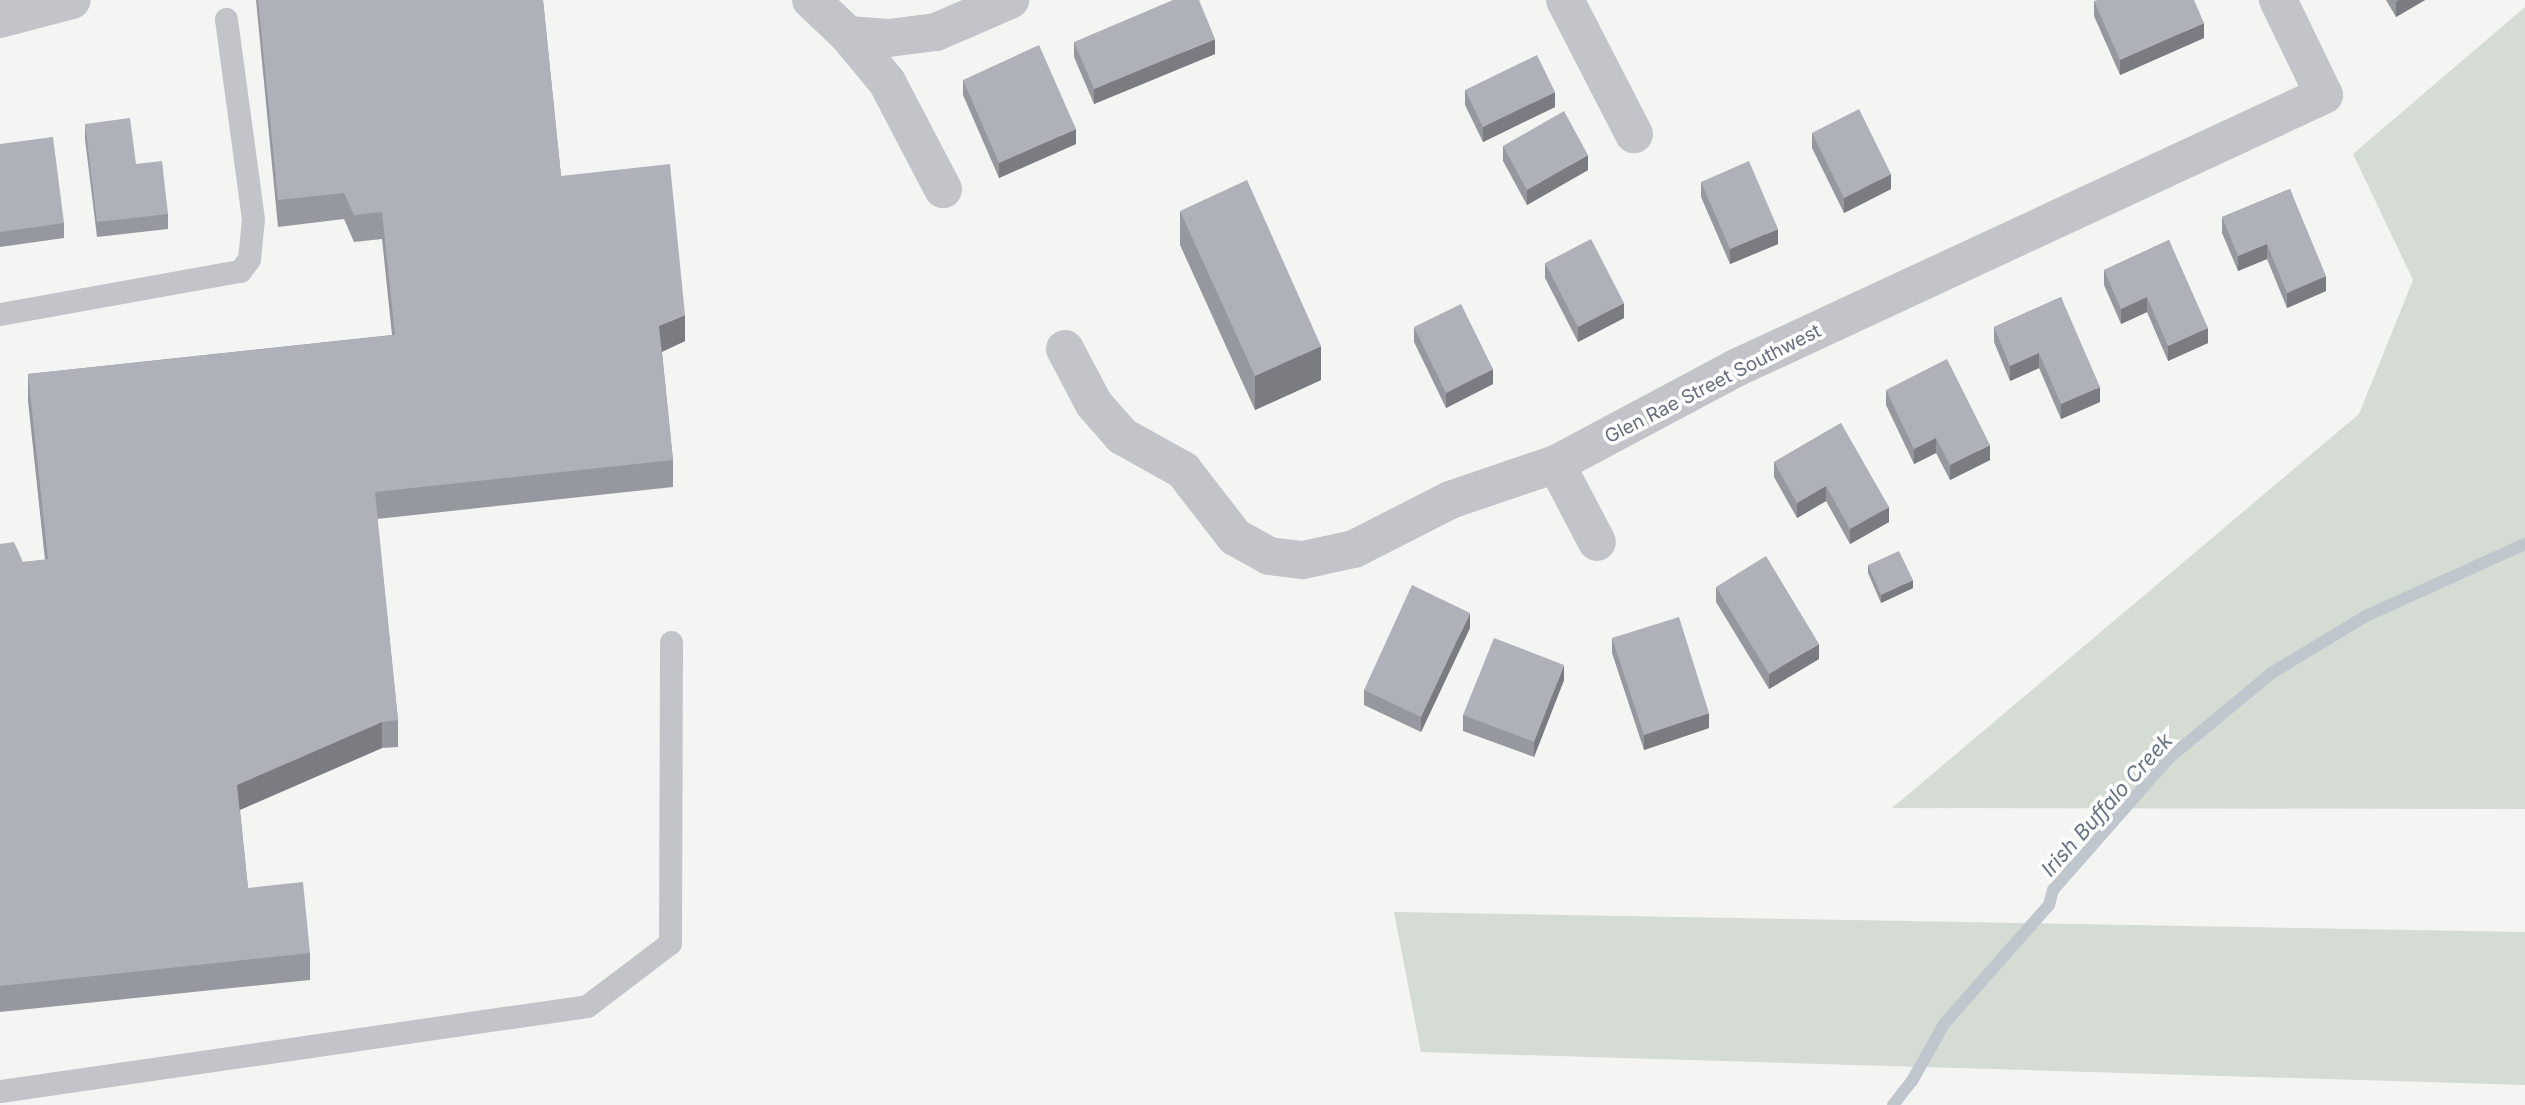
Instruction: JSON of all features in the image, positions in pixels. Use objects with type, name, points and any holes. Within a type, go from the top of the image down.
[{"type":"street","points":[[0,19],[72,0]]},
{"type":"street","points":[[811,0],[848,35],[887,82],[943,189]]},
{"type":"street","points":[[848,35],[889,38],[936,32],[1010,0]]},
{"type":"street","points":[[1565,0],[1634,134]]},
{"type":"street","name":"Glen Rae Street Southwest","points":[[1065,349],[1094,404],[1122,436],[1183,470],[1235,537],[1269,556],[1303,560],[1354,549],[1450,500],[1556,464],[1738,367],[2324,95],[2278,0]]},
{"type":"street","points":[[1556,464],[1597,542]]},
{"type":"lane","points":[[0,314],[240,271],[248,259],[253,219],[226,19]]},
{"type":"lane","points":[[0,1091],[587,1006],[670,943],[671,642]]},
{"type":"shaded area","points":[[2525,7],[2525,809],[1892,808],[2359,414],[2413,280],[2353,154]]},
{"type":"shaded area","points":[[1394,912],[2525,932],[2525,1085],[1421,1052]]},
{"type":"building","points":[[258,0],[543,0],[561,176],[670,164],[685,315],[659,326],[673,460],[375,492],[398,720],[382,722],[237,785],[248,888],[303,882],[310,953],[0,986],[0,544],[14,542],[23,562],[48,559],[28,374],[395,335],[382,212],[354,215],[344,193],[278,200]]},
{"type":"building","points":[[1173,0],[1199,0],[1215,39],[1094,89],[1074,42]]},
{"type":"building","points":[[2194,0],[2204,23],[2120,60],[2094,1]]},
{"type":"building","points":[[1039,45],[1076,129],[999,163],[963,80]]},
{"type":"building","points":[[1537,55],[1555,92],[1483,127],[1465,90]]},
{"type":"building","points":[[1859,109],[1891,174],[1844,198],[1812,133]]},
{"type":"building","points":[[1564,111],[1588,155],[1527,190],[1503,146]]},
{"type":"building","points":[[130,118],[136,164],[162,161],[168,214],[97,222],[85,124]]},
{"type":"building","points":[[53,137],[64,223],[0,232],[0,144]]},
{"type":"building","points":[[1749,161],[1778,229],[1730,249],[1701,182]]},
{"type":"building","points":[[1247,180],[1321,346],[1255,376],[1180,211]]},
{"type":"building","points":[[2290,189],[2326,276],[2287,293],[2267,244],[2238,256],[2222,217]]},
{"type":"building","points":[[1591,239],[1624,303],[1578,327],[1545,263]]},
{"type":"building","points":[[2169,240],[2208,328],[2168,346],[2147,297],[2121,309],[2104,270]]},
{"type":"building","points":[[2061,297],[2100,387],[2061,404],[2039,353],[2010,366],[1994,327]]},
{"type":"building","points":[[1461,304],[1493,369],[1446,393],[1414,327]]},
{"type":"building","points":[[1947,359],[1990,445],[1950,465],[1936,438],[1914,449],[1886,390]]},
{"type":"building","points":[[1841,423],[1889,507],[1850,529],[1826,486],[1797,503],[1774,462]]},
{"type":"building","points":[[1899,551],[1913,580],[1881,595],[1868,565]]},
{"type":"building","points":[[1766,556],[1819,644],[1769,674],[1716,587]]},
{"type":"building","points":[[1412,585],[1470,613],[1421,717],[1364,690]]},
{"type":"building","points":[[1679,617],[1709,713],[1644,735],[1612,638]]},
{"type":"building","points":[[1494,638],[1564,665],[1534,742],[1463,715]]},
{"type":"waterway","name":"Irish Buffalo Creek","points":[[1893,1105],[1912,1081],[1944,1024],[2049,905],[2053,890],[2169,758],[2273,672],[2366,616],[2525,544]]}]
